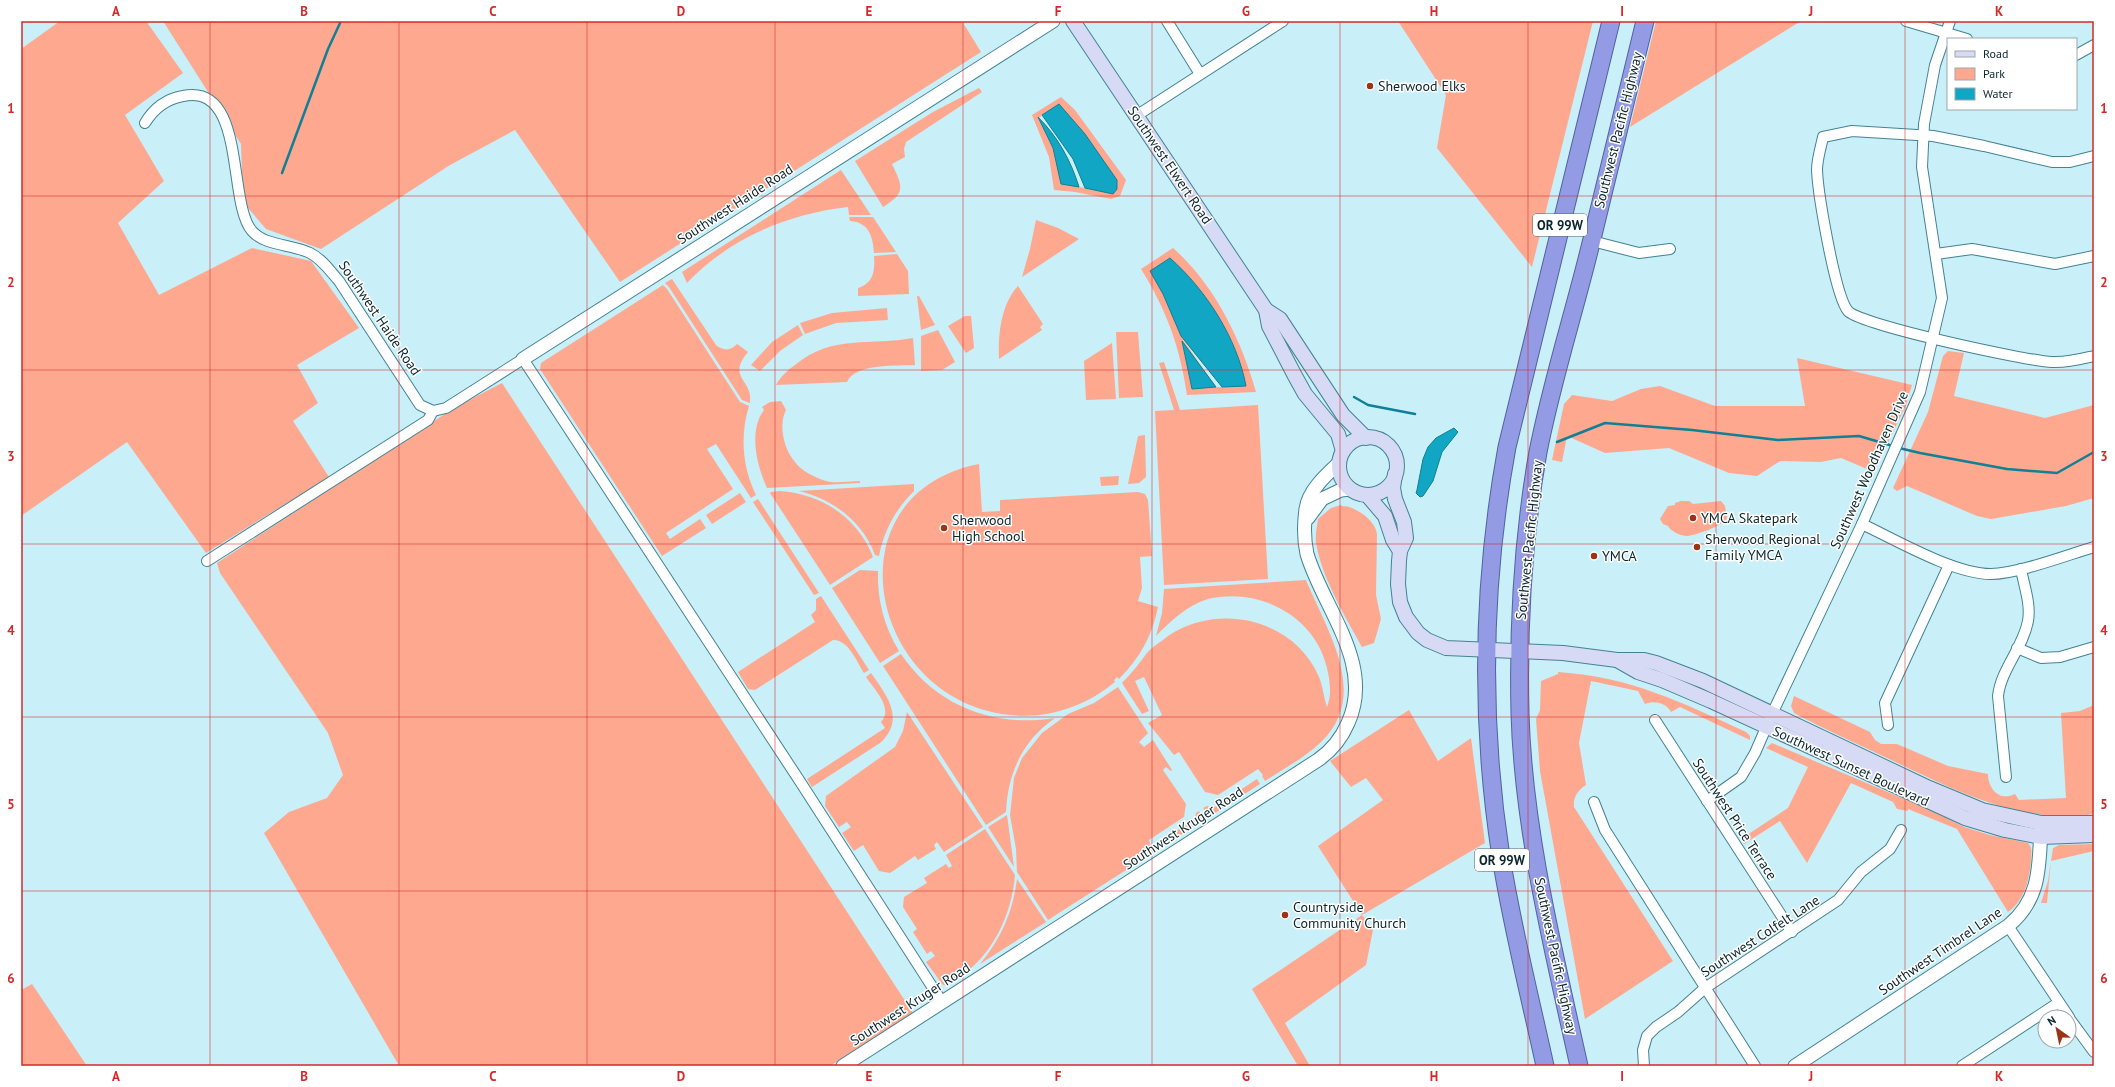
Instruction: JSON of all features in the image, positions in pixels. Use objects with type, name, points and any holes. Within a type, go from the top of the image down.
[{"type":"highway","name":"OR 99W","points":[[1545,1066],[1501,858],[1488,749],[1486,718],[1488,601],[1494,537],[1507,447],[1611,21]]},
{"type":"highway","name":"Southwest Pacific Highway","points":[[1579,1066],[1547,916],[1532,828],[1521,736],[1520,651],[1527,539],[1538,452],[1556,375],[1592,241],[1645,21]]},
{"type":"main road","name":"Southwest Elwert Road","points":[[1073,21],[1266,310],[1269,326],[1305,394],[1338,434],[1341,457]]},
{"type":"main road","name":"Southwest Elwert Road","points":[[1266,310],[1280,319],[1343,416],[1366,438]]},
{"type":"main road","points":[[1395,474],[1391,483],[1385,489],[1376,494],[1367,495],[1350,489],[1342,478],[1341,457],[1357,440],[1366,438],[1384,442],[1391,450],[1396,458],[1395,474],[1393,488],[1395,499],[1404,522],[1406,538],[1400,551],[1398,584],[1400,602],[1406,617],[1418,633],[1427,640],[1446,648],[1486,650]]},
{"type":"main road","points":[[1367,495],[1385,516],[1393,540],[1400,551]]},
{"type":"main road","name":"Southwest Sunset Boulevard","points":[[1486,650],[1570,654],[1617,660],[1644,660],[1670,667],[1964,804],[2041,830],[2094,823]]},
{"type":"main road","name":"Southwest Sunset Boulevard","points":[[1617,660],[1638,672],[1662,680],[1953,813],[1988,825],[2094,835]]},
{"type":"street","name":"Southwest Haide Road","points":[[145,123],[152,112],[169,100],[184,96],[198,96],[210,101],[219,112],[228,129],[233,147],[241,211],[252,231],[260,238],[297,248],[312,254],[324,263],[339,280],[420,405],[433,411],[446,408],[1053,21]]},
{"type":"street","points":[[1167,21],[1200,74]]},
{"type":"street","points":[[1136,116],[1284,21]]},
{"type":"street","points":[[1906,21],[1964,38]]},
{"type":"street","name":"Southwest Woodhaven Drive","points":[[1707,801],[1741,777],[1755,753],[1862,524],[1915,406],[1933,339],[1942,298],[1922,167],[1924,124],[1934,72],[1950,21]]},
{"type":"street","points":[[2077,54],[2094,45]]},
{"type":"street","points":[[2094,156],[2070,162],[2052,162],[1957,140],[1852,131],[1823,137],[1817,168],[1838,288],[1848,311],[1859,318],[1933,339],[2042,362],[2060,362],[2094,356]]},
{"type":"street","points":[[1592,241],[1639,253],[1670,249]]},
{"type":"street","points":[[1936,254],[1972,249],[2055,264],[2094,256]]},
{"type":"street","points":[[522,359],[805,790],[942,1002]]},
{"type":"street","name":"Southwest Haide Road","points":[[207,561],[428,420],[433,411]]},
{"type":"street","name":"Southwest Kruger Road","points":[[843,1066],[1318,760],[1339,739],[1348,723],[1353,708],[1356,694],[1355,672],[1351,658],[1307,554],[1305,536],[1306,509],[1309,499],[1321,481],[1341,457]]},
{"type":"street","points":[[1306,519],[1322,499],[1341,490],[1350,489]]},
{"type":"street","points":[[1862,524],[1950,565],[1976,573],[1992,574],[2021,568],[2094,547]]},
{"type":"street","points":[[1888,725],[1885,703],[1950,565]]},
{"type":"street","points":[[2006,777],[1998,696],[2000,684],[2028,622],[2029,604],[2021,568]]},
{"type":"street","points":[[2017,648],[2041,658],[2060,657],[2094,647]]},
{"type":"street","name":"Southwest Price Terrace","points":[[1655,720],[1792,932]]},
{"type":"street","points":[[1594,802],[1597,814],[1605,830],[1755,1066]]},
{"type":"street","name":"Southwest Colfelt Lane","points":[[1644,1066],[1643,1050],[1647,1036],[1656,1027],[1678,1012],[1705,988],[1792,932],[1838,900],[1861,872],[1890,849],[1901,830]]},
{"type":"street","name":"Southwest Timbrel Lane","points":[[1795,1066],[2008,926],[2025,909],[2035,890],[2041,830]]},
{"type":"street","points":[[2008,926],[2063,1009]]},
{"type":"street","points":[[1962,1066],[2058,1003]]},
{"type":"street","points":[[2077,1028],[2094,1052]]},
{"type":"green space","points":[[60,21],[146,21],[183,73],[125,115],[164,181],[118,223],[159,295],[252,248],[311,261],[359,328],[297,365],[318,403],[293,421],[329,477],[206,553],[127,442],[21,516],[21,49]]},
{"type":"green space","points":[[163,21],[962,21],[981,52],[620,282],[515,130],[450,165],[321,249],[266,229],[243,202],[241,144]]},
{"type":"green space","points":[[1398,21],[1593,21],[1532,267],[1437,148],[1446,95]]},
{"type":"green space","points":[[1656,21],[1801,21],[1630,127]]},
{"type":"green space","points":[[979,88],[982,92],[906,142],[904,149],[905,157],[892,164],[900,184],[899,193],[896,198],[883,207],[855,161],[933,112]]},
{"type":"green space","points":[[1061,97],[1075,110],[1126,180],[1120,196],[1111,199],[1075,192],[1054,190],[1049,157],[1032,115]],"holes":[[[1042,115],[1074,159],[1085,188],[1079,187],[1072,168],[1058,141],[1039,118]]]},
{"type":"green space","points":[[841,170],[871,215],[849,215],[848,207],[825,210],[782,222],[741,241],[722,253],[687,283],[682,272]]},
{"type":"green space","points":[[849,217],[873,217],[896,252],[874,253],[869,231],[862,224],[850,221]]},
{"type":"green space","points":[[1036,220],[1058,228],[1079,239],[1022,277],[1030,249]]},
{"type":"green space","points":[[1173,248],[1188,262],[1213,295],[1234,333],[1250,372],[1256,392],[1187,395],[1181,361],[1171,330],[1158,300],[1141,269]],"holes":[[[1181,337],[1222,387],[1216,387]]]},
{"type":"green space","points":[[897,254],[908,271],[909,294],[858,296],[858,288],[867,283],[874,271],[874,256]]},
{"type":"green space","points":[[672,279],[716,345],[721,348],[730,349],[737,344],[748,352],[742,361],[740,373],[750,395],[750,403],[742,400],[665,283]]},
{"type":"green space","points":[[663,285],[740,402],[749,406],[744,428],[744,451],[745,462],[751,484],[756,495],[751,498],[716,444],[707,449],[733,489],[666,533],[670,539],[700,519],[706,528],[662,556],[540,369],[541,363]]},
{"type":"green space","points":[[1018,286],[1043,324],[1040,327],[1042,330],[999,359],[1000,330],[1004,311],[1012,293]]},
{"type":"green space","points":[[917,296],[919,296],[935,325],[921,330]]},
{"type":"green space","points":[[887,308],[888,320],[836,323],[805,334],[800,323],[832,313]]},
{"type":"green space","points":[[965,316],[971,316],[974,348],[966,353],[948,326]]},
{"type":"green space","points":[[798,325],[803,335],[780,351],[760,371],[751,365],[772,342]]},
{"type":"green space","points":[[938,330],[955,362],[942,370],[921,371],[921,336]]},
{"type":"green space","points":[[1116,332],[1138,332],[1143,397],[1119,398]]},
{"type":"green space","points":[[913,338],[915,365],[878,367],[859,371],[847,382],[776,385],[782,376],[792,367],[809,355],[823,349],[852,343]]},
{"type":"green space","points":[[1112,343],[1116,399],[1086,400],[1084,361]]},
{"type":"green space","points":[[1948,351],[1964,353],[1954,396],[2045,418],[2094,405],[2094,498],[2066,506],[1991,519],[1977,516],[1907,486],[1897,491],[1893,488],[1928,412],[1943,356]]},
{"type":"green space","points":[[1797,358],[1912,385],[1906,405],[1874,472],[1841,458],[1821,462],[1780,461],[1757,476],[1729,473],[1669,448],[1605,453],[1567,436],[1562,462],[1552,460],[1564,404],[1572,395],[1612,401],[1641,389],[1660,386],[1715,406],[1805,406]]},
{"type":"green space","points":[[1164,362],[1180,410],[1258,405],[1268,579],[1164,585],[1155,411],[1174,410],[1159,363]]},
{"type":"green space","points":[[502,383],[913,1013],[830,1066],[397,1066],[398,1064],[264,833],[289,812],[327,798],[343,775],[328,733],[220,573],[217,563],[454,408]]},
{"type":"green space","points":[[781,401],[786,410],[782,423],[783,437],[791,457],[798,465],[809,474],[826,481],[860,481],[860,483],[767,488],[757,459],[755,438],[756,428],[759,418],[764,410],[762,407],[770,402]]},
{"type":"green space","points":[[1145,435],[1146,477],[1139,483],[1128,484],[1138,436]]},
{"type":"green space","points":[[979,464],[982,512],[1000,511],[1000,500],[1138,492],[1145,494],[1148,500],[1152,556],[1140,557],[1142,588],[1138,601],[1158,607],[1149,637],[1139,655],[1119,679],[1117,677],[1114,680],[1115,682],[1104,690],[1079,704],[1053,713],[1025,716],[1011,715],[962,701],[924,674],[898,637],[884,596],[885,553],[900,514],[931,483]]},
{"type":"green space","points":[[1119,476],[1118,485],[1101,486],[1100,477]]},
{"type":"green space","points":[[914,484],[914,491],[892,520],[884,537],[879,556],[875,555],[870,543],[855,522],[835,506],[812,495],[799,491]]},
{"type":"green space","points":[[780,491],[810,497],[837,510],[858,531],[873,557],[830,585],[770,493]]},
{"type":"green space","points":[[740,493],[746,502],[712,524],[706,515]]},
{"type":"green space","points":[[758,499],[819,593],[814,595],[753,502]]},
{"type":"green space","name":"YMCA Skatepark","points":[[1689,501],[1693,504],[1721,501],[1725,506],[1727,518],[1715,527],[1703,532],[1687,536],[1679,534],[1663,524],[1660,519],[1668,506],[1675,505],[1675,503]]},
{"type":"green space","points":[[1341,505],[1348,506],[1367,517],[1376,529],[1377,534],[1376,595],[1381,619],[1374,643],[1362,647],[1323,570],[1316,543],[1318,519],[1331,508]]},
{"type":"green space","points":[[860,570],[878,571],[882,612],[889,632],[899,651],[880,663],[832,588]]},
{"type":"green space","points":[[1306,580],[1324,620],[1340,663],[1344,684],[1342,705],[1335,725],[1314,748],[1265,781],[1262,776],[1263,775],[1258,769],[1218,795],[1205,792],[1179,752],[1174,755],[1148,723],[1162,715],[1144,677],[1135,681],[1149,711],[1142,714],[1122,683],[1149,651],[1168,636],[1188,626],[1210,620],[1232,619],[1253,622],[1274,630],[1292,641],[1307,657],[1319,677],[1327,707],[1329,702],[1330,683],[1327,668],[1321,650],[1311,634],[1298,620],[1265,602],[1246,597],[1227,596],[1208,599],[1193,605],[1180,614],[1156,636],[1162,613],[1164,589]]},
{"type":"green space","points":[[821,596],[869,670],[864,673],[848,647],[843,643],[833,640],[755,690],[748,689],[738,672],[815,622],[811,615],[816,610],[816,599]]},
{"type":"green space","points":[[901,654],[915,672],[931,687],[949,700],[968,709],[989,716],[1010,720],[1055,718],[1034,737],[1019,759],[1010,784],[1006,812],[986,825],[883,666]]},
{"type":"green space","points":[[1558,672],[1609,679],[1632,685],[1677,701],[1746,732],[1750,736],[1750,740],[1680,707],[1671,712],[1666,706],[1660,703],[1653,702],[1645,704],[1638,691],[1591,681],[1579,743],[1586,785],[1577,794],[1574,800],[1574,807],[1673,961],[1585,1019],[1540,771],[1536,719],[1540,710],[1541,681],[1558,674]]},
{"type":"green space","points":[[871,673],[883,690],[891,708],[893,716],[892,725],[888,734],[880,743],[812,787],[807,779],[885,728],[881,722],[884,717],[884,705],[878,693],[866,677]]},
{"type":"green space","points":[[1118,687],[1148,733],[1139,742],[1144,747],[1153,740],[1172,770],[1171,771],[1166,767],[1163,770],[1186,804],[1184,817],[1149,840],[1151,847],[1195,819],[1196,813],[1199,811],[1204,820],[1048,920],[1017,872],[1016,849],[1010,815],[1014,778],[1022,758],[1042,733],[1068,714],[1094,703]]},
{"type":"green space","points":[[1794,696],[1870,732],[1875,740],[1881,744],[1897,744],[1948,766],[1988,774],[1990,785],[1996,793],[2004,796],[2015,794],[2019,800],[2066,798],[2061,713],[2080,711],[2094,705],[2094,814],[2066,816],[2039,815],[1987,802],[1961,792],[1794,713],[1791,706]]},
{"type":"green space","points":[[1409,710],[1438,761],[1471,738],[1485,843],[1362,915],[1318,846],[1383,800],[1366,778],[1351,787],[1330,761]]},
{"type":"green space","points":[[907,712],[983,827],[944,852],[937,842],[934,845],[936,849],[918,860],[915,856],[890,873],[879,871],[863,845],[854,851],[842,833],[851,827],[847,822],[839,827],[825,806],[826,796],[895,747],[903,731]]},
{"type":"green space","points":[[1772,743],[1935,812],[1964,827],[1990,835],[2028,843],[2031,847],[2031,861],[2027,882],[2022,896],[2014,907],[2008,912],[1957,829],[1908,809],[1908,811],[1897,809],[1893,802],[1851,783],[1807,863],[1780,821],[1744,844],[1741,839],[1788,808],[1808,767],[1766,748]]},
{"type":"green space","points":[[1257,779],[1260,784],[1209,817],[1203,808],[1207,806],[1213,808]]},
{"type":"green space","points":[[1007,815],[1014,867],[988,827]]},
{"type":"green space","points":[[985,829],[1015,875],[1010,904],[999,932],[982,958],[955,980],[949,984],[943,985],[926,962],[935,956],[931,951],[927,954],[913,932],[917,929],[903,907],[904,897],[927,883],[924,878],[946,864],[949,868],[952,866],[946,855]]},
{"type":"green space","points":[[2094,844],[2094,851],[2051,861],[2053,848],[2059,845]]},
{"type":"green space","points":[[2051,862],[2047,903],[2041,903],[2048,881]]},
{"type":"green space","points":[[1017,879],[1046,922],[980,964],[994,945],[1005,924],[1012,903]]},
{"type":"green space","points":[[1362,915],[1373,930],[1366,965],[1285,1023],[1310,1066],[1298,1066],[1252,989]]},
{"type":"green space","points":[[32,984],[87,1066],[21,1066],[21,990]]},
{"type":"water","points":[[1059,104],[1085,134],[1117,180],[1117,189],[1113,194],[1085,188],[1073,159],[1042,115]]},
{"type":"water","points":[[1038,117],[1058,141],[1072,168],[1079,187],[1061,184],[1053,148]]},
{"type":"water","points":[[1170,258],[1196,285],[1218,316],[1235,350],[1242,368],[1246,386],[1222,387],[1181,336],[1163,294],[1150,271]]},
{"type":"water","points":[[1182,341],[1216,387],[1192,389]]},
{"type":"water","points":[[1454,428],[1458,432],[1442,452],[1433,481],[1423,496],[1420,497],[1416,493],[1423,459],[1428,447],[1436,438]]},
{"type":"waterway","points":[[282,173],[328,49],[341,21]]},
{"type":"waterway","points":[[1354,397],[1368,405],[1415,414]]},
{"type":"waterway","points":[[1557,442],[1605,423],[1692,430],[1778,440],[1859,436],[1893,446]]},
{"type":"waterway","points":[[1899,448],[2007,469],[2057,473],[2094,452]]},
{"type":"place","name":"Sherwood Elks","points":[[1370,86]]},
{"type":"place","name":"YMCA Skatepark","points":[[1693,518]]},
{"type":"place","name":"Sherwood High School","points":[[944,528]]},
{"type":"place","name":"Sherwood Regional Family YMCA","points":[[1697,547]]},
{"type":"place","name":"YMCA","points":[[1594,556]]},
{"type":"place","name":"Countryside Community Church","points":[[1285,915]]}]
